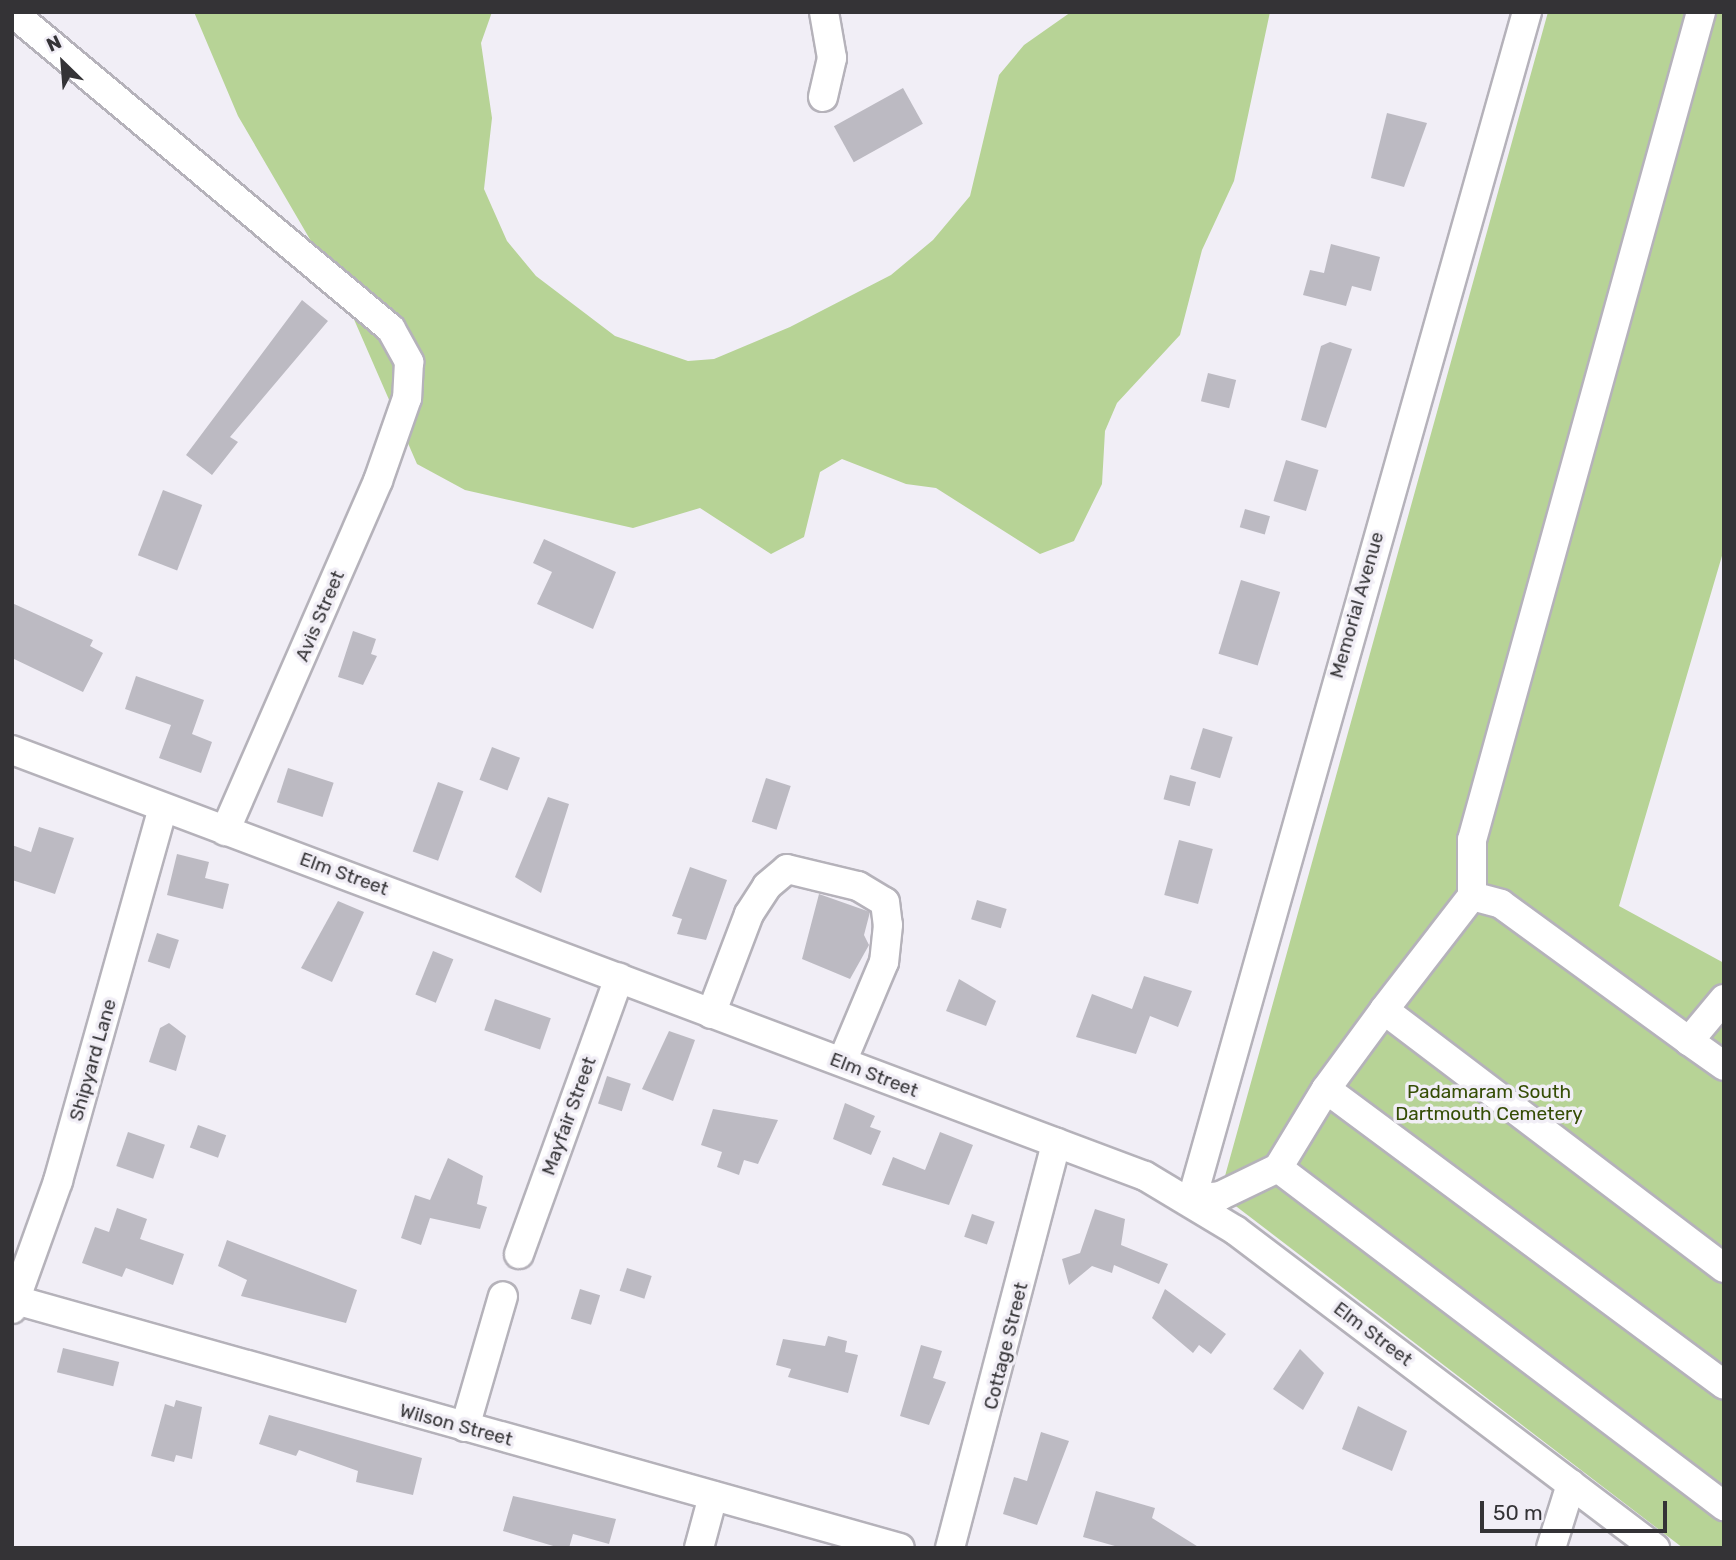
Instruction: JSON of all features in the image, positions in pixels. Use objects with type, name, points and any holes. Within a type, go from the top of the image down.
[{"type":"street","name":"Avis Street","points":[[12,12],[391,329],[409,362],[407,398],[378,481],[225,831]]},
{"type":"street","points":[[823,97],[832,58],[824,12]]},
{"type":"street","name":"Memorial Avenue","points":[[1192,1199],[1527,12]]},
{"type":"street","points":[[1192,1199],[1220,1196],[1278,1168],[1326,1089],[1472,896],[1472,840],[1701,12]]},
{"type":"street","name":"Elm Street","points":[[12,750],[1056,1143],[1192,1199],[1655,1548]]},
{"type":"street","name":"Shipyard Lane","points":[[13,1303],[80,1108],[163,808]]},
{"type":"street","points":[[711,1014],[749,914],[767,886],[787,869],[858,886],[885,902],[888,925],[884,962],[842,1062]]},
{"type":"street","points":[[1472,896],[1501,904],[1724,1066]]},
{"type":"street","name":"Mayfair Street","points":[[519,1254],[619,978]]},
{"type":"street","points":[[1689,1041],[1724,999]]},
{"type":"street","points":[[1384,1010],[1724,1268]]},
{"type":"street","points":[[1326,1089],[1724,1385]]},
{"type":"street","name":"Cottage Street","points":[[950,1548],[1056,1143]]},
{"type":"street","points":[[1278,1168],[1724,1506]]},
{"type":"street","points":[[465,1427],[503,1296]]},
{"type":"street","name":"Wilson Street","points":[[13,1303],[900,1548]]},
{"type":"street","points":[[1551,1548],[1572,1484]]},
{"type":"street","points":[[699,1548],[713,1496]]},
{"type":"green space","points":[[194,12],[492,12],[481,43],[492,118],[484,189],[507,241],[536,276],[615,336],[688,361],[714,359],[790,327],[891,275],[933,240],[970,196],[999,75],[1024,45],[1071,12],[1270,12],[1234,181],[1202,250],[1180,335],[1117,403],[1105,431],[1102,484],[1074,541],[1040,554],[936,488],[906,484],[842,459],[820,472],[804,537],[771,554],[700,508],[633,528],[465,490],[417,464],[346,301],[238,116]]},
{"type":"green space","name":"Padamaram South Dartmouth Cemetery","points":[[1548,12],[1724,12],[1724,549],[1619,906],[1724,963],[1724,1548],[1683,1548],[1220,1194]]},
{"type":"building","points":[[903,88],[923,124],[854,162],[834,126]]},
{"type":"building","points":[[1387,113],[1427,123],[1404,187],[1371,178]]},
{"type":"building","points":[[1331,244],[1380,257],[1371,291],[1352,286],[1346,306],[1303,295],[1310,270],[1324,273]]},
{"type":"building","points":[[302,300],[328,321],[230,437],[238,442],[212,475],[186,455]]},
{"type":"building","points":[[1330,342],[1352,349],[1326,428],[1301,420],[1321,346]]},
{"type":"building","points":[[1208,373],[1236,380],[1229,408],[1201,401]]},
{"type":"building","points":[[1286,460],[1319,470],[1306,511],[1273,501]]},
{"type":"building","points":[[163,490],[202,505],[177,570],[138,555]]},
{"type":"building","points":[[1245,509],[1270,516],[1265,534],[1240,527]]},
{"type":"building","points":[[544,539],[616,572],[593,629],[537,604],[552,572],[533,563]]},
{"type":"building","points":[[1241,580],[1280,592],[1258,666],[1218,654]]},
{"type":"building","points":[[12,603],[93,640],[90,646],[103,653],[83,692],[12,658]]},
{"type":"building","points":[[353,631],[376,639],[371,654],[377,656],[363,685],[338,677]]},
{"type":"building","points":[[136,676],[204,700],[192,734],[212,742],[201,773],[159,758],[171,725],[125,709]]},
{"type":"building","points":[[1203,728],[1233,737],[1220,778],[1190,769]]},
{"type":"building","points":[[492,747],[520,758],[507,790],[479,780]]},
{"type":"building","points":[[288,768],[334,783],[323,817],[277,802]]},
{"type":"building","points":[[1170,775],[1196,782],[1190,806],[1164,799]]},
{"type":"building","points":[[766,778],[791,786],[777,830],[752,822]]},
{"type":"building","points":[[438,782],[463,791],[438,861],[413,852]]},
{"type":"building","points":[[548,797],[569,804],[541,893],[515,877]]},
{"type":"building","points":[[39,827],[74,838],[55,894],[12,880],[12,845],[31,852]]},
{"type":"building","points":[[1179,840],[1213,849],[1198,904],[1164,895]]},
{"type":"building","points":[[177,854],[209,862],[205,878],[229,884],[223,909],[167,895]]},
{"type":"building","points":[[690,867],[727,880],[706,940],[677,934],[682,919],[672,916]]},
{"type":"building","points":[[819,894],[870,912],[864,935],[869,945],[850,979],[802,959]]},
{"type":"building","points":[[977,900],[1007,909],[1001,928],[971,919]]},
{"type":"building","points":[[338,901],[364,912],[332,982],[301,968]]},
{"type":"building","points":[[157,933],[179,940],[170,969],[148,962]]},
{"type":"building","points":[[433,951],[453,959],[436,1003],[415,995]]},
{"type":"building","points":[[1144,976],[1192,991],[1178,1027],[1150,1016],[1136,1054],[1076,1037],[1092,994],[1132,1009]]},
{"type":"building","points":[[959,979],[996,1001],[986,1026],[946,1011]]},
{"type":"building","points":[[495,999],[551,1018],[540,1049],[484,1030]]},
{"type":"building","points":[[169,1023],[186,1036],[176,1071],[149,1062],[160,1028]]},
{"type":"building","points":[[669,1031],[695,1040],[673,1101],[642,1089]]},
{"type":"building","points":[[607,1076],[631,1084],[622,1111],[598,1104]]},
{"type":"building","points":[[845,1103],[875,1116],[870,1127],[881,1131],[871,1155],[833,1139]]},
{"type":"building","points":[[713,1109],[778,1120],[758,1164],[744,1160],[739,1175],[717,1167],[722,1152],[701,1145]]},
{"type":"building","points":[[198,1125],[226,1135],[218,1158],[190,1148]]},
{"type":"building","points":[[128,1132],[165,1145],[153,1179],[116,1166]]},
{"type":"building","points":[[940,1132],[973,1145],[949,1205],[882,1185],[893,1157],[925,1170]]},
{"type":"building","points":[[448,1158],[483,1176],[477,1204],[487,1207],[480,1229],[430,1218],[421,1245],[401,1238],[415,1195],[430,1200]]},
{"type":"building","points":[[117,1208],[147,1219],[140,1239],[184,1254],[173,1285],[126,1268],[122,1277],[82,1263],[95,1227],[109,1232]]},
{"type":"building","points":[[1095,1209],[1125,1219],[1121,1245],[1168,1264],[1159,1284],[1114,1265],[1112,1273],[1092,1266],[1069,1285],[1062,1259],[1080,1253]]},
{"type":"building","points":[[972,1214],[995,1222],[987,1245],[964,1237]]},
{"type":"building","points":[[227,1240],[357,1290],[346,1323],[241,1296],[247,1280],[218,1266]]},
{"type":"building","points":[[627,1268],[652,1276],[644,1299],[620,1291]]},
{"type":"building","points":[[580,1289],[600,1295],[591,1325],[571,1319]]},
{"type":"building","points":[[1165,1289],[1226,1334],[1211,1354],[1199,1345],[1193,1353],[1152,1318]]},
{"type":"building","points":[[828,1336],[847,1341],[845,1352],[858,1355],[848,1393],[788,1377],[791,1369],[776,1365],[783,1339],[825,1346]]},
{"type":"building","points":[[921,1345],[942,1351],[933,1378],[946,1382],[929,1425],[900,1416]]},
{"type":"building","points":[[63,1348],[119,1362],[113,1386],[57,1372]]},
{"type":"building","points":[[1300,1349],[1324,1373],[1303,1410],[1273,1389]]},
{"type":"building","points":[[176,1400],[202,1407],[192,1459],[176,1455],[174,1462],[151,1456],[165,1404],[174,1407]]},
{"type":"building","points":[[1358,1406],[1407,1431],[1392,1471],[1342,1449]]},
{"type":"building","points":[[269,1415],[422,1458],[413,1495],[356,1482],[358,1471],[299,1450],[296,1456],[259,1444]]},
{"type":"building","points":[[1041,1432],[1069,1441],[1037,1525],[1003,1514],[1014,1477],[1027,1481]]},
{"type":"building","points":[[1096,1491],[1155,1508],[1152,1518],[1200,1548],[1122,1548],[1083,1537]]},
{"type":"building","points":[[513,1496],[616,1519],[609,1544],[573,1534],[569,1548],[560,1548],[503,1531]]}]
